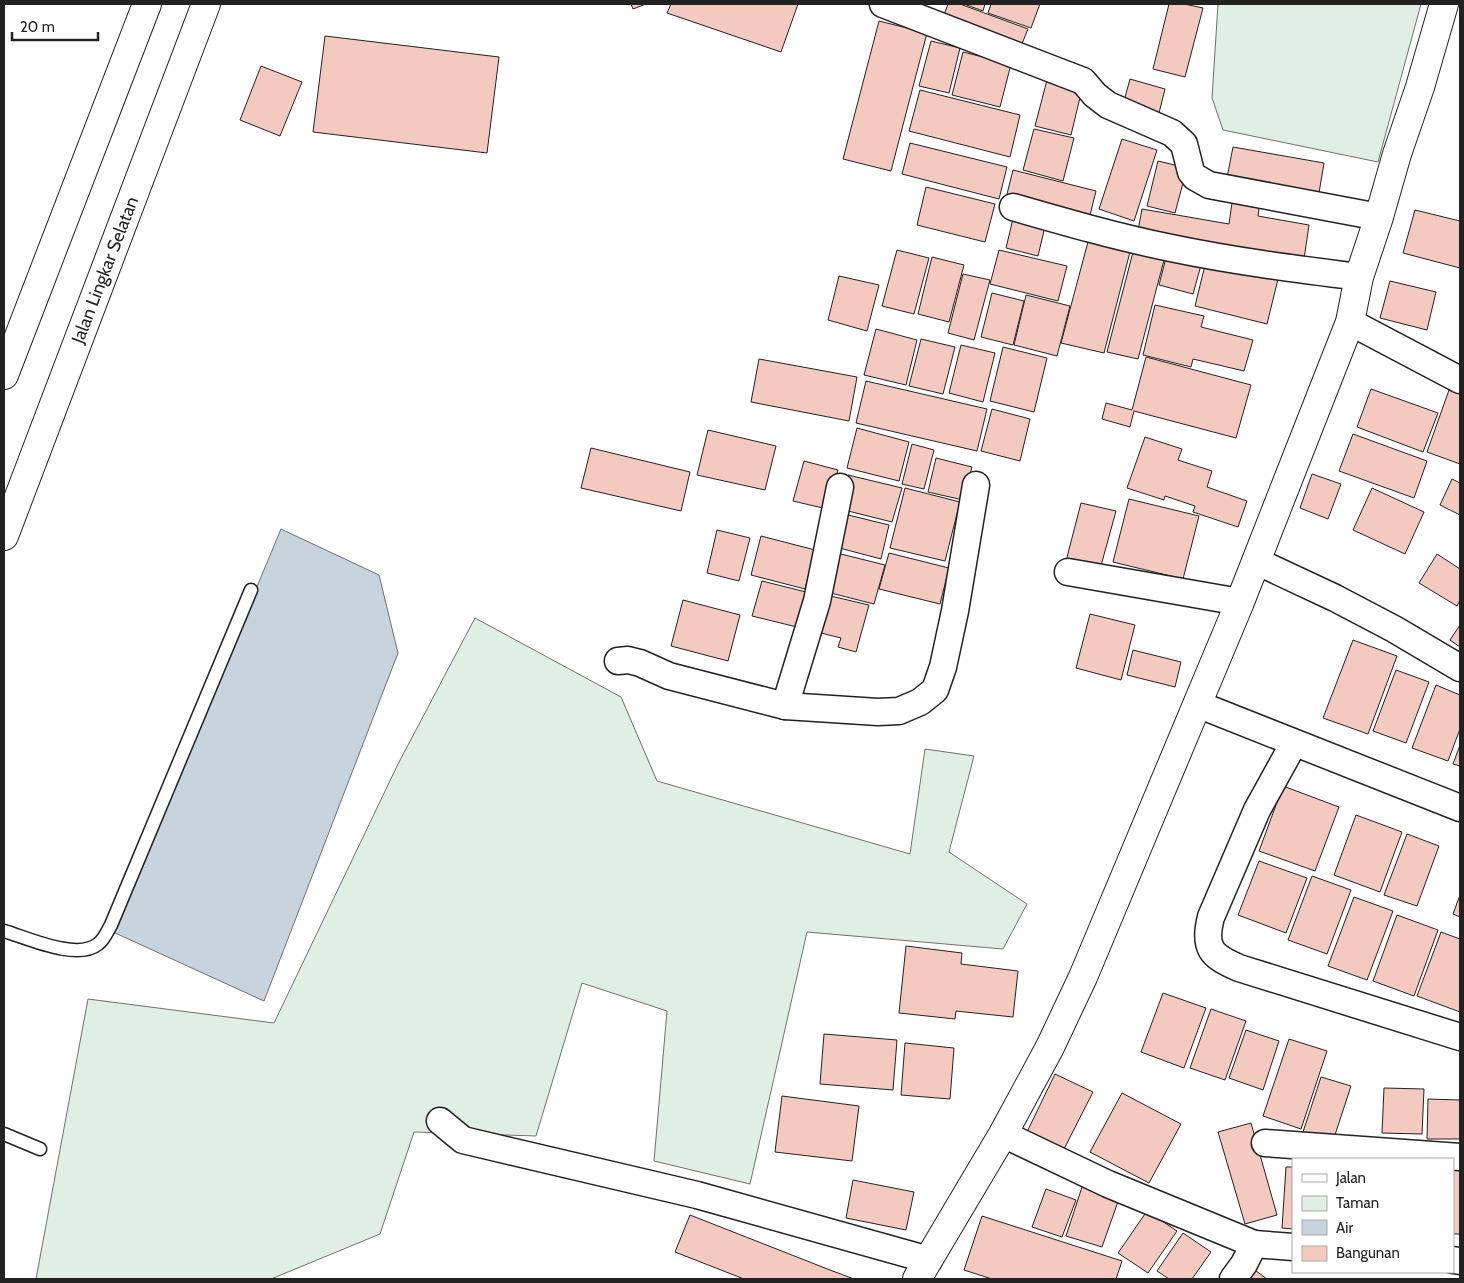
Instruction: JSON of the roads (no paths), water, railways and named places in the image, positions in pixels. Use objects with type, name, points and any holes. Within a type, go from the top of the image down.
[{"type":"main road","points":[[4,375],[147,4]]},
{"type":"main road","name":"Jalan Lingkar Selatan","points":[[4,536],[206,4]]},
{"type":"main road","points":[[923,1269],[1002,1134],[1050,1047],[1079,985],[1240,602],[1350,322],[1359,278],[1379,217],[1396,154],[1420,87],[1444,4]]},
{"type":"street","points":[[882,4],[1080,79],[1094,96],[1108,106],[1178,137],[1187,151],[1191,172],[1194,177],[1209,185],[1379,217]]},
{"type":"street","points":[[1013,207],[1103,233],[1170,248],[1233,260],[1359,278]]},
{"type":"street","points":[[1350,322],[1460,380]]},
{"type":"street","points":[[618,661],[628,660],[640,663],[669,676],[785,706],[878,712],[899,711],[920,702],[935,690],[943,667],[955,612],[976,485]]},
{"type":"street","points":[[785,706],[817,600],[840,486]]},
{"type":"street","points":[[1256,561],[1335,598],[1394,629],[1460,668]]},
{"type":"street","points":[[1068,572],[1240,602]]},
{"type":"street","points":[[1197,704],[1460,808]]},
{"type":"street","points":[[1294,743],[1257,810],[1211,917],[1207,932],[1209,943],[1214,952],[1224,961],[1239,968],[1460,1037]]},
{"type":"street","points":[[440,1121],[463,1140],[697,1195],[923,1269]]},
{"type":"street","points":[[1002,1134],[1108,1184],[1254,1244],[1292,1247]]},
{"type":"street","points":[[1265,1143],[1460,1157]]},
{"type":"street","points":[[1233,1279],[1244,1264],[1254,1244]]},
{"type":"lane","points":[[4,931],[66,950],[85,951],[99,944],[111,924],[251,590]]},
{"type":"lane","points":[[4,1134],[40,1149]]},
{"type":"water","points":[[281,529],[379,575],[398,653],[264,1001],[113,932]]}]
